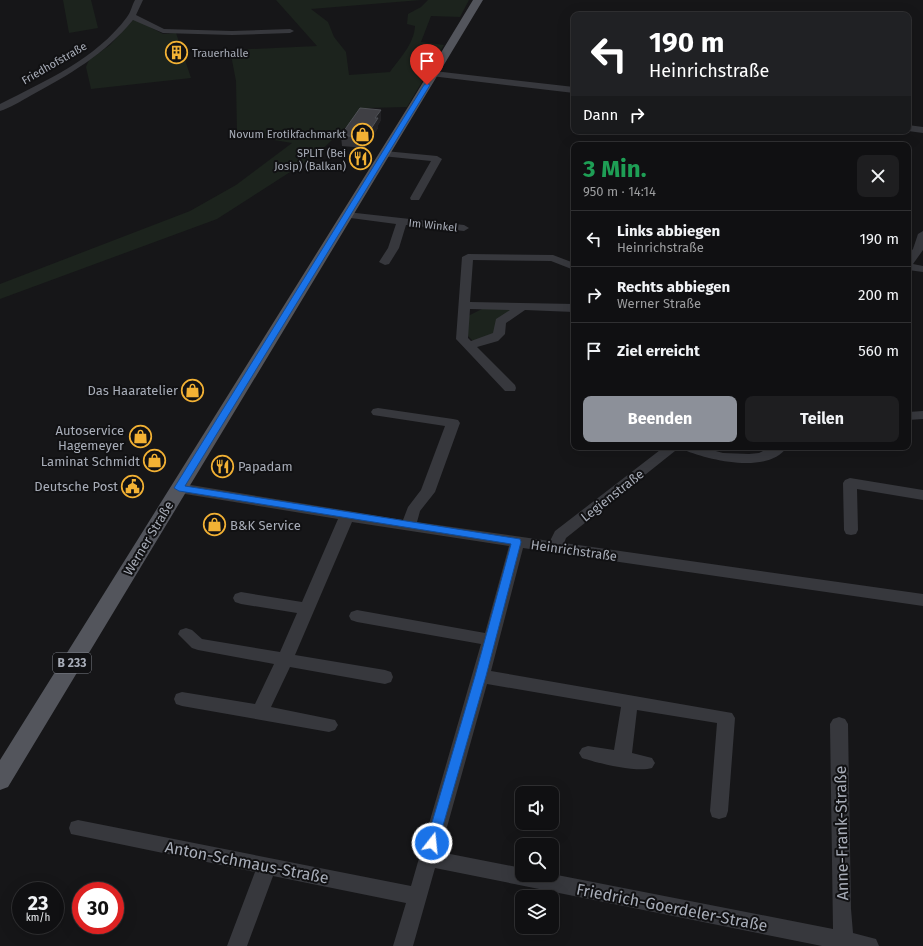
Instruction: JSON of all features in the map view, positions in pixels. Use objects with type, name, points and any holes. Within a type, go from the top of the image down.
[{"type":"main road","name":"Werner Straße","points":[[0,780],[478,0]]},
{"type":"street","name":"Friedhofstraße","points":[[0,108],[85,61],[110,41],[132,16],[139,0]]},
{"type":"street","points":[[132,16],[163,31],[232,33],[290,31]]},
{"type":"street","points":[[434,74],[571,90]]},
{"type":"street","points":[[911,128],[923,130]]},
{"type":"street","points":[[385,154],[437,159],[415,198]]},
{"type":"street","name":"Im Winkel","points":[[347,215],[464,228]]},
{"type":"street","name":"Im Winkel","points":[[384,262],[389,258],[395,245],[402,221]]},
{"type":"street","points":[[911,259],[918,249],[923,234]]},
{"type":"street","points":[[510,388],[462,339],[468,257],[553,258],[571,266]]},
{"type":"street","points":[[911,267],[923,269]]},
{"type":"street","points":[[464,305],[571,308]]},
{"type":"street","points":[[469,345],[494,338],[499,334],[500,322],[523,306]]},
{"type":"street","points":[[378,412],[453,423],[428,492],[413,510],[408,526]]},
{"type":"street","points":[[911,416],[923,414]]},
{"type":"street","name":"Legienstraße","points":[[555,547],[560,535],[669,450]]},
{"type":"street","points":[[697,450],[705,453],[739,459],[764,456],[775,450]]},
{"type":"street","points":[[851,530],[850,484],[923,495]]},
{"type":"street","name":"Heinrichstraße","points":[[179,488],[408,526],[923,600]]},
{"type":"street","points":[[260,712],[285,659],[347,516]]},
{"type":"street","points":[[402,946],[481,676],[517,542]]},
{"type":"street","points":[[241,598],[307,609]]},
{"type":"street","points":[[357,616],[491,640]]},
{"type":"street","points":[[186,634],[198,644],[385,677]]},
{"type":"street","points":[[481,676],[726,718],[719,812]]},
{"type":"street","points":[[182,699],[329,725]]},
{"type":"street","points":[[622,759],[630,701]]},
{"type":"street","name":"Anne-Frank-Straße","points":[[839,724],[841,909],[844,944]]},
{"type":"street","points":[[588,753],[646,763]]},
{"type":"street","name":"Anton-Schmaus-Straße","points":[[78,828],[417,896]]},
{"type":"street","name":"Friedrich-Goerdeler-Straße","points":[[427,858],[844,944],[869,946]]},
{"type":"street","points":[[237,946],[267,866]]},
{"type":"shaded area","points":[[63,0],[91,0],[98,28],[69,33]]},
{"type":"shaded area","points":[[276,0],[421,0],[311,9],[328,22],[334,37],[346,52],[349,75],[390,72],[406,50],[414,33],[415,26],[407,24],[408,14],[421,7],[428,0],[469,0],[460,17],[431,16],[421,42],[444,45],[407,107],[366,108],[315,156],[217,219],[0,299],[0,284],[190,211],[236,185],[292,143],[237,134],[236,81],[230,50],[317,46]]},
{"type":"shaded area","points":[[135,19],[163,34],[176,33],[191,78],[91,89],[86,67],[89,60],[110,45]]},
{"type":"shaded area","points":[[486,307],[514,308],[497,333],[474,342],[466,334],[468,316]]},
{"type":"building","points":[[360,108],[381,110],[375,118],[378,118],[365,138],[341,135]]},
{"type":"place","name":"Trauerhalle","points":[[176,53]]},
{"type":"place","name":"Novum Erotikfachmarkt","points":[[362,134]]},
{"type":"place","name":"SPLIT (Bei Josip) (Balkan)","points":[[361,159]]},
{"type":"place","name":"Das Haaratelier","points":[[193,390]]},
{"type":"place","name":"Autoservice Hagemeyer","points":[[140,437]]},
{"type":"place","name":"Laminat Schmidt","points":[[155,461]]},
{"type":"place","name":"Papadam","points":[[223,466]]},
{"type":"place","name":"Deutsche Post","points":[[133,486]]},
{"type":"place","name":"B&K Service","points":[[214,525]]},
{"type":"route","points":[[427,85],[179,488],[408,526],[517,542],[481,676],[432,843]]}]
